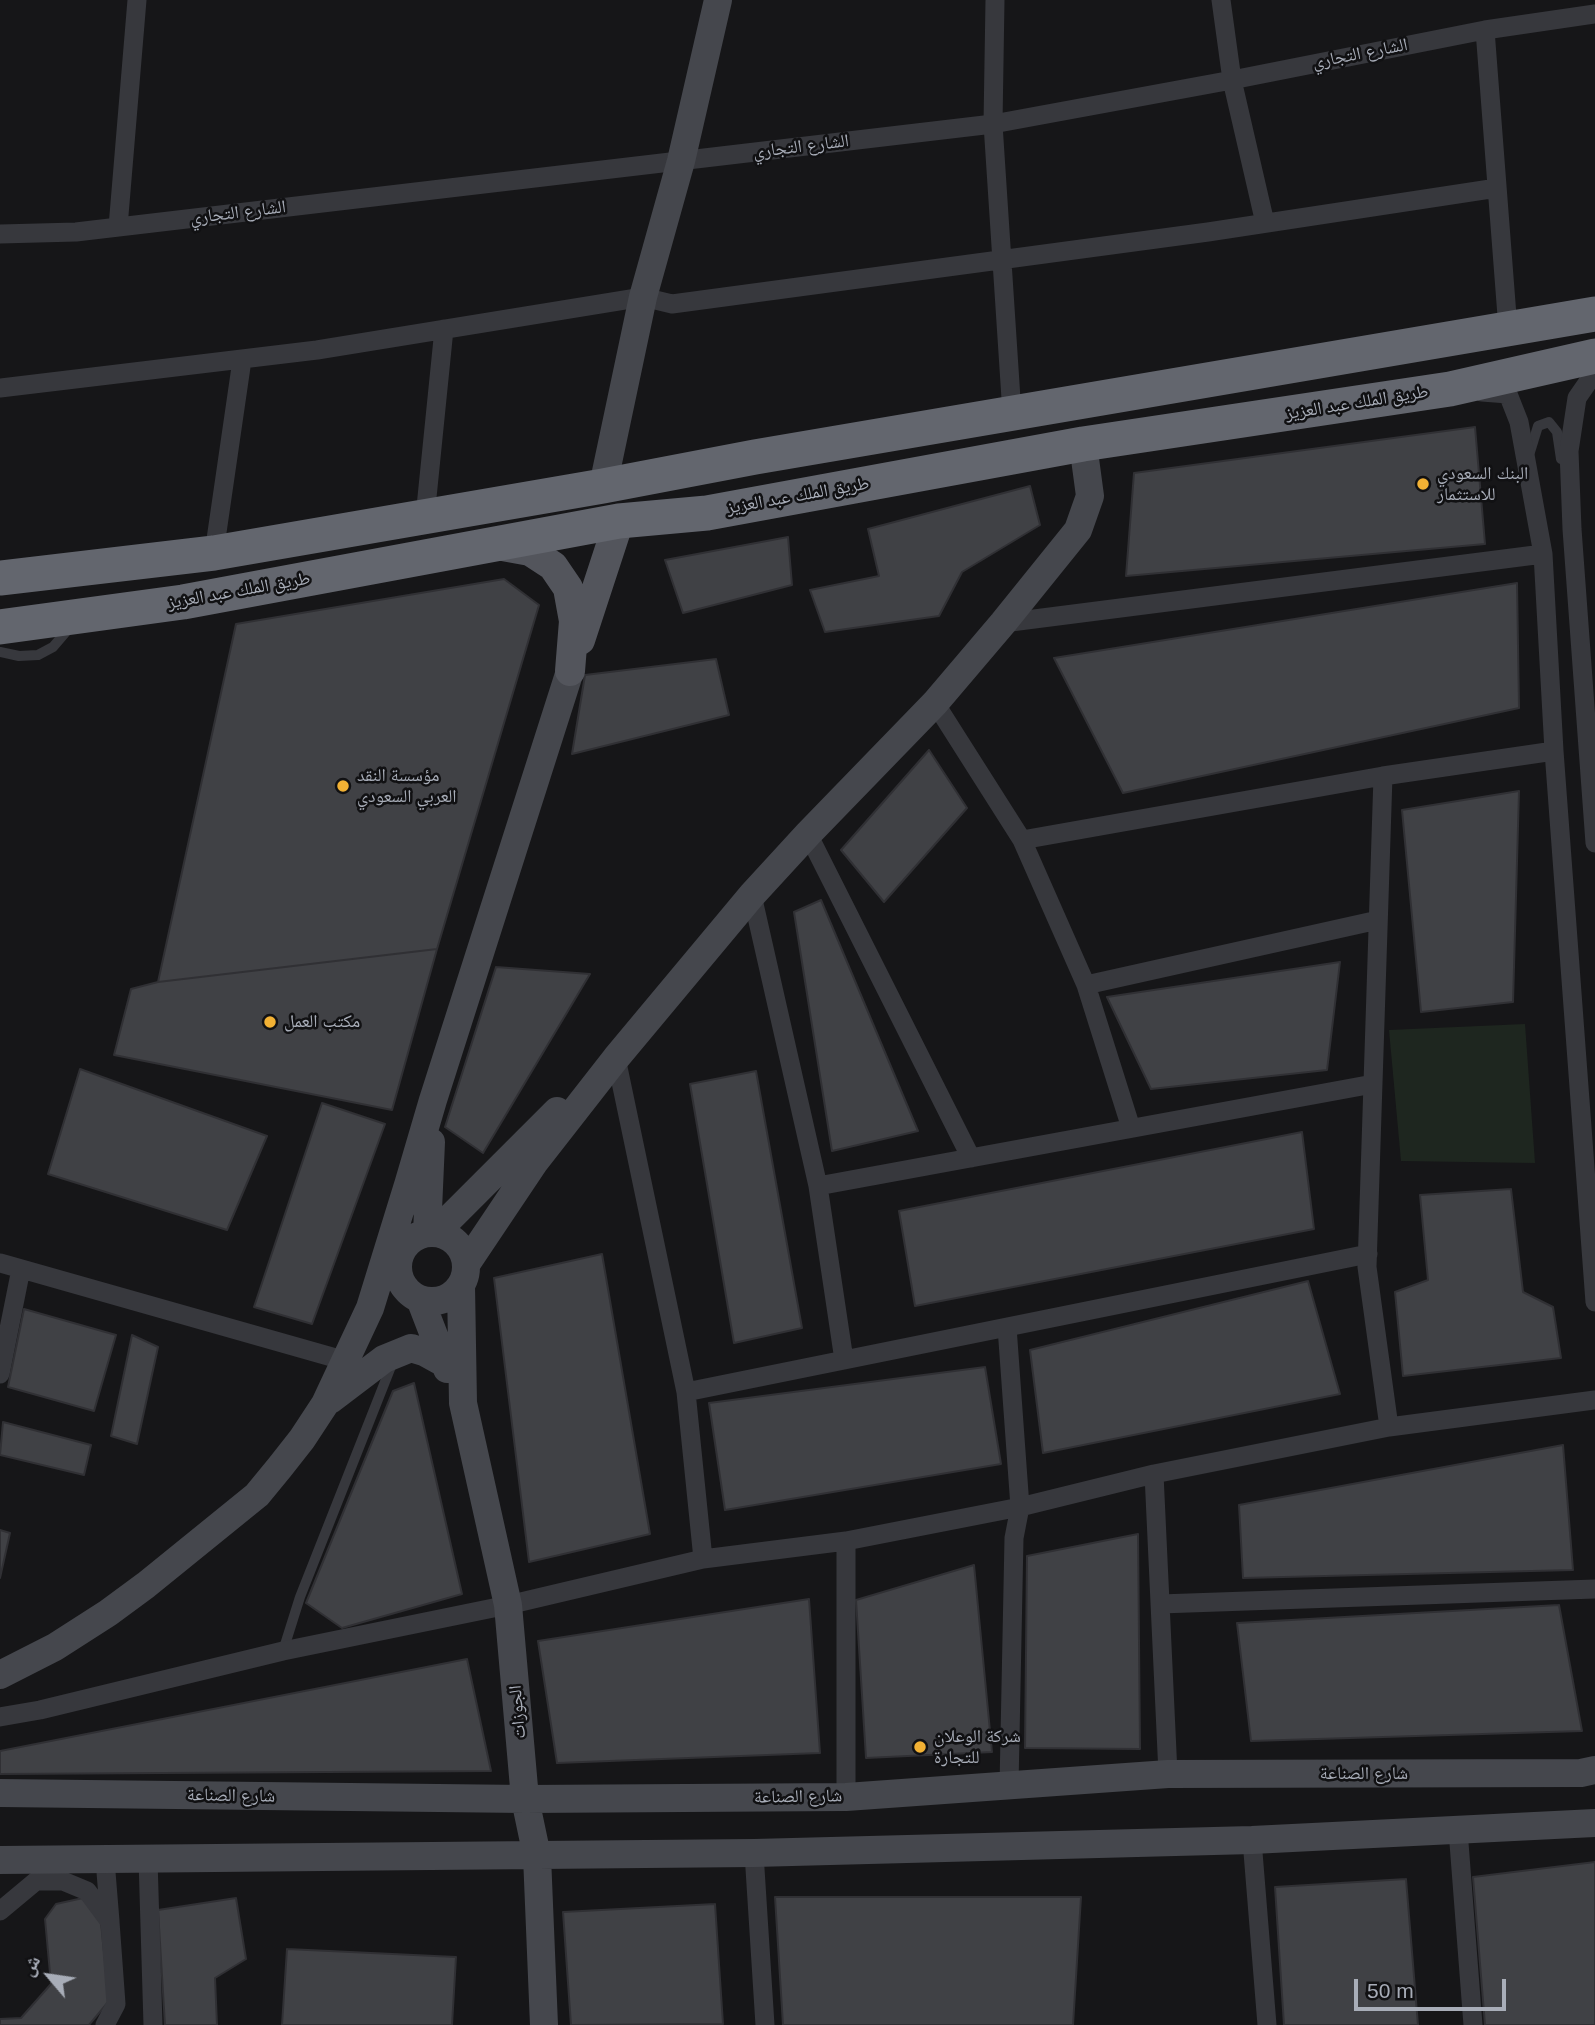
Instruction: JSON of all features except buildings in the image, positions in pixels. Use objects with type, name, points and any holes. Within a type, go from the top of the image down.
[{"type":"highway","points":[[0,578],[214,553],[755,457],[1595,314]]},
{"type":"highway","name":"طريق الملك عبد العزيز","points":[[0,627],[183,602],[619,520],[707,513],[1083,444],[1450,389],[1595,356]]},
{"type":"main road","points":[[570,671],[619,520]]},
{"type":"main road","points":[[494,544],[530,551],[553,566],[568,588],[574,621],[570,671]]},
{"type":"street","points":[[118,227],[137,0]]},
{"type":"street","points":[[603,486],[643,297],[681,161],[718,0]]},
{"type":"street","points":[[995,0],[993,124],[1012,414]]},
{"type":"street","points":[[1221,0],[1232,79],[1265,223]]},
{"type":"street","name":"الشارع التجاري","points":[[0,234],[76,232],[993,124],[1485,30],[1595,14]]},
{"type":"street","points":[[1485,30],[1508,329]]},
{"type":"street","points":[[0,388],[317,350],[643,297],[672,304],[1002,260],[1497,188]]},
{"type":"street","points":[[425,517],[444,329]]},
{"type":"street","points":[[214,553],[242,359]]},
{"type":"street","points":[[1595,372],[1577,398],[1569,451],[1595,843]]},
{"type":"street","points":[[1450,389],[1508,394],[1519,422],[1543,554],[1554,751],[1595,1302]]},
{"type":"street","points":[[408,1185],[399,1276],[411,1294],[430,1301],[442,1300],[453,1294],[534,1163],[617,1058],[752,895],[935,703],[1078,530],[1090,496],[1083,444]]},
{"type":"street","points":[[1003,623],[1543,554]]},
{"type":"street","points":[[0,1675],[55,1647],[108,1613],[234,1515],[257,1495],[280,1467],[325,1404],[370,1308],[433,1100],[570,671]]},
{"type":"street","points":[[935,703],[1022,840],[1086,985],[1131,1128]]},
{"type":"street","points":[[1022,840],[1383,776],[1554,751]]},
{"type":"street","points":[[1383,776],[1367,1267],[1389,1427]]},
{"type":"street","points":[[808,834],[971,1158]]},
{"type":"street","points":[[752,895],[818,1186],[844,1360]]},
{"type":"street","points":[[1086,985],[1378,920]]},
{"type":"street","points":[[431,1233],[541,1125],[617,1058]]},
{"type":"street","points":[[617,1058],[686,1392],[703,1559]]},
{"type":"street","points":[[818,1186],[1373,1084]]},
{"type":"street","points":[[431,1233],[433,1100]]},
{"type":"street","points":[[370,1308],[406,1245],[414,1238],[431,1233],[447,1236],[457,1242],[463,1252],[464,1275],[463,1403]]},
{"type":"street","points":[[686,1392],[1367,1254]]},
{"type":"street","points":[[0,1263],[346,1362]]},
{"type":"street","points":[[0,1374],[21,1269]]},
{"type":"street","points":[[420,1299],[444,1363],[463,1403]]},
{"type":"street","points":[[1007,1327],[1020,1507],[1014,1538],[1009,1786]]},
{"type":"street","points":[[325,1404],[384,1359],[411,1348],[444,1363]]},
{"type":"street","points":[[0,1717],[40,1710],[283,1651],[508,1605],[703,1559],[846,1541],[1020,1507],[1154,1474],[1389,1427],[1595,1400]]},
{"type":"street","name":"الجوزات","points":[[463,1403],[508,1605],[526,1799],[537,1856],[544,2025]]},
{"type":"street","points":[[1154,1474],[1168,1774]]},
{"type":"street","points":[[846,1541],[846,1797]]},
{"type":"street","points":[[1160,1604],[1595,1589]]},
{"type":"street","name":"شارع الصناعة","points":[[0,1793],[526,1799],[846,1797],[1168,1774],[1590,1768]]},
{"type":"street","points":[[0,1911],[35,1871],[105,1860],[754,1853],[1252,1840],[1595,1823]]},
{"type":"street","points":[[1458,1830],[1473,2025]]},
{"type":"street","points":[[1252,1840],[1267,2025]]},
{"type":"street","points":[[754,1853],[765,2025]]},
{"type":"street","points":[[148,1859],[153,2025]]},
{"type":"street","points":[[0,1860],[87,1891],[110,1922]]},
{"type":"street","points":[[105,1860],[116,2004],[105,2025]]},
{"type":"lane","points":[[1527,464],[1538,426],[1549,422],[1557,432],[1573,529]]},
{"type":"lane","points":[[0,652],[19,656],[38,655],[53,647],[80,616]]},
{"type":"lane","points":[[283,1651],[300,1597],[395,1354]]},
{"type":"shaded area","points":[[1525,1024],[1535,1163],[1401,1161],[1389,1030]]},
{"type":"place","name":"البنك السعودي للاستثمار","points":[[1423,484]]},
{"type":"place","name":"مؤسسة النقد العربي السعودي","points":[[343,786]]},
{"type":"place","name":"مكتب العمل","points":[[270,1022]]},
{"type":"place","name":"شركة الوعلان للتجارة","points":[[920,1747]]}]
